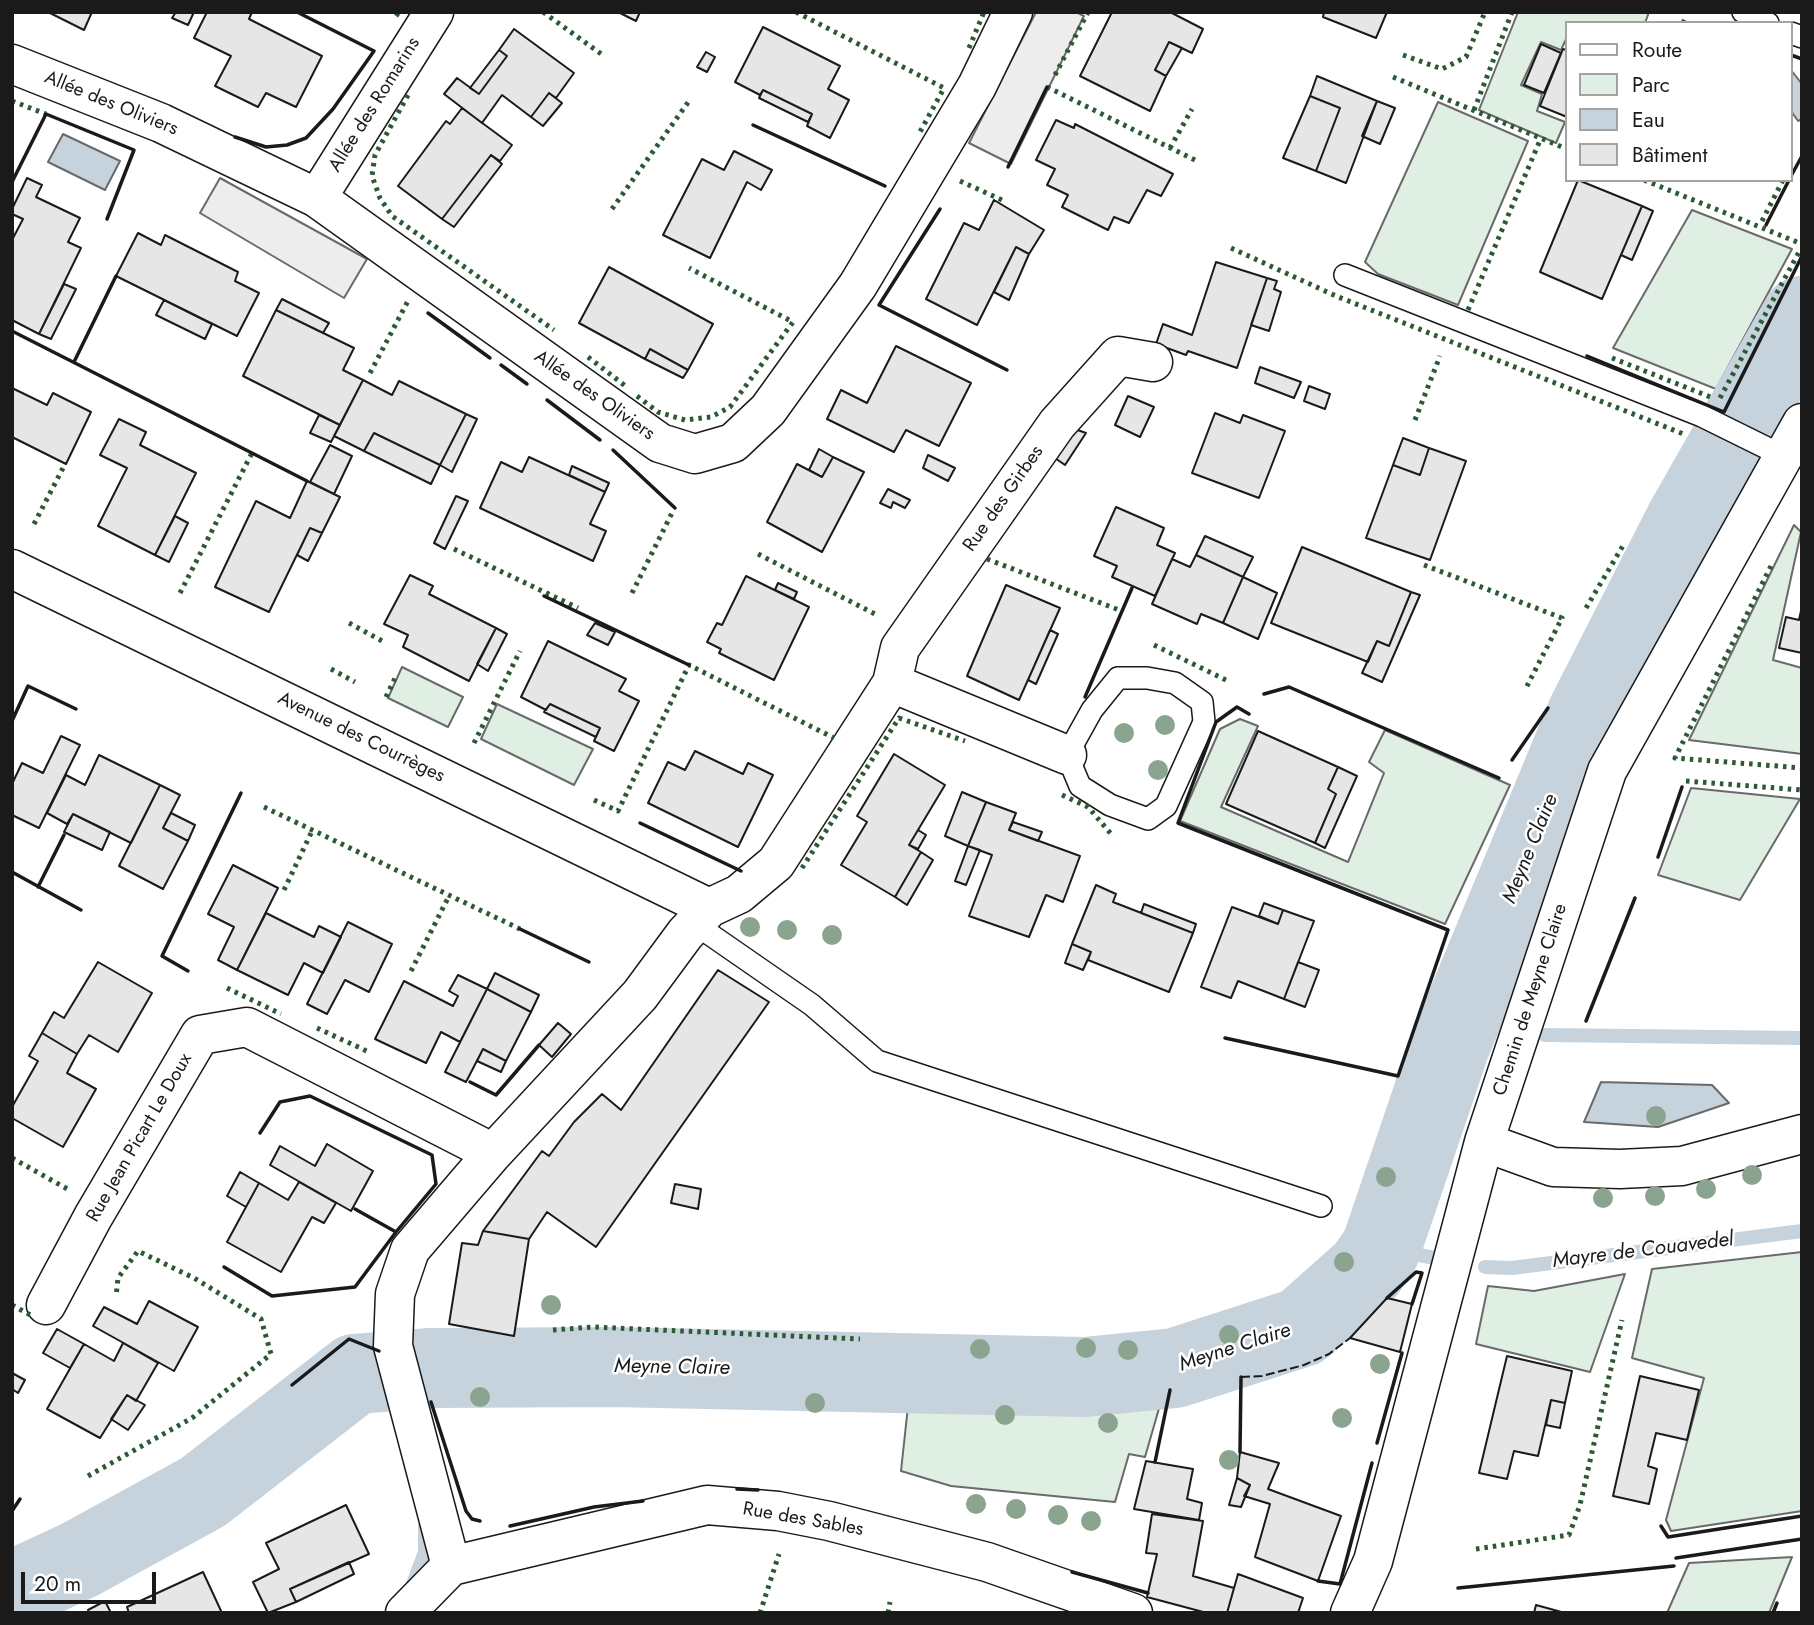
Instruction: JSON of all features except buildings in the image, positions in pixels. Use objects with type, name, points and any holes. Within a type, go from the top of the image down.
[{"type":"street","name":"Allée des Romarins","points":[[317,198],[434,12]]},
{"type":"street","name":"Allée des Oliviers","points":[[12,64],[161,123],[317,198],[660,443],[695,454],[733,443],[776,400],[858,285],[977,86],[1013,12]]},
{"type":"street","name":"Rue des Girbes","points":[[702,916],[739,894],[776,863],[892,683],[900,648],[1057,424],[1118,356],[1153,362]]},
{"type":"street","name":"Chemin de Meyne Claire","points":[[1350,1613],[1373,1561],[1484,1142],[1607,771],[1769,450],[1802,423]]},
{"type":"street","name":"Avenue des Courrèges","points":[[12,569],[702,916]]},
{"type":"street","points":[[892,683],[1067,755]]},
{"type":"street","points":[[405,1613],[451,1566],[393,1346],[395,1294],[410,1250],[493,1153],[640,995],[702,916]]},
{"type":"street","name":"Rue Jean Picart Le Doux","points":[[46,1305],[93,1217],[200,1035],[247,1027],[493,1153]]},
{"type":"street","points":[[1484,1142],[1553,1167],[1620,1168],[1682,1166],[1802,1134]]},
{"type":"street","name":"Rue des Sables","points":[[451,1566],[707,1505],[778,1511],[828,1521],[987,1562],[1133,1613]]},
{"type":"lane","points":[[1743,12],[1763,21]]},
{"type":"lane","points":[[1345,275],[1702,416],[1769,450]]},
{"type":"lane","points":[[1118,678],[1147,678],[1175,683],[1202,702],[1204,722],[1166,806],[1148,819],[1110,805],[1080,786],[1067,755],[1092,710],[1118,678]]},
{"type":"lane","points":[[702,916],[812,1005],[877,1062],[1321,1206]]},
{"type":"green space","points":[[1518,12],[1649,12],[1646,21],[1566,21],[1566,39],[1561,50],[1541,42],[1521,85],[1542,94],[1537,111],[1565,122],[1556,143],[1479,110]]},
{"type":"green space","points":[[1438,102],[1528,141],[1458,305],[1378,274],[1365,262]]},
{"type":"green space","points":[[1692,210],[1792,249],[1716,389],[1613,348]]},
{"type":"green space","points":[[1794,525],[1801,532],[1773,660],[1802,668],[1802,754],[1689,740]]},
{"type":"green space","points":[[402,667],[463,697],[448,727],[388,698]]},
{"type":"green space","points":[[497,704],[593,749],[574,785],[481,739]]},
{"type":"green space","points":[[1240,719],[1258,726],[1221,807],[1348,862],[1384,773],[1369,762],[1385,730],[1510,785],[1445,924],[1180,821],[1220,729]]},
{"type":"green space","points":[[1691,788],[1800,799],[1740,900],[1658,875]]},
{"type":"green space","points":[[1802,1252],[1802,1511],[1671,1531],[1666,1520],[1704,1378],[1632,1358],[1652,1269]]},
{"type":"green space","points":[[1625,1274],[1590,1372],[1476,1344],[1488,1286],[1534,1291]]},
{"type":"green space","points":[[1164,1391],[1145,1457],[1129,1454],[1115,1502],[951,1486],[901,1471],[909,1397],[1093,1397]]},
{"type":"green space","points":[[1792,1557],[1769,1613],[1667,1613],[1689,1563]]},
{"type":"shaded area","points":[[1036,12],[1076,12],[1084,16],[1011,164],[969,143]]},
{"type":"shaded area","points":[[220,178],[367,259],[344,298],[200,213]]},
{"type":"water","points":[[1793,73],[1802,84],[1802,119],[1798,121],[1793,114]]},
{"type":"water","points":[[63,134],[120,161],[105,190],[48,162]]},
{"type":"water","points":[[1601,1082],[1712,1085],[1729,1103],[1658,1127],[1584,1122]]},
{"type":"waterway","name":"Meyne Claire","points":[[12,1591],[79,1560],[203,1492],[355,1374],[431,1368],[612,1367],[1085,1377],[1175,1368],[1302,1327],[1366,1270],[1381,1248],[1450,1045],[1587,714],[1686,520],[1802,316]]},
{"type":"waterway","points":[[1545,1035],[1802,1038]]},
{"type":"waterway","points":[[1450,1045],[1483,1045]]},
{"type":"waterway","name":"Mayre de Couavedel","points":[[1485,1267],[1512,1268],[1802,1231]]},
{"type":"waterway","name":"Mayre de Couavedel","points":[[1381,1248],[1435,1258]]},
{"type":"waterway","points":[[413,1584],[425,1552],[425,1526]]},
{"type":"hedge","points":[[396,16],[399,12]]},
{"type":"hedge","points":[[543,12],[604,56]]},
{"type":"hedge","points":[[796,12],[944,88],[920,132]]},
{"type":"hedge","points":[[969,48],[984,12]]},
{"type":"hedge","points":[[1055,75],[1088,12]]},
{"type":"hedge","points":[[1403,55],[1442,69],[1466,57],[1485,12]]},
{"type":"hedge","points":[[1474,110],[1512,12]]},
{"type":"hedge","points":[[1684,21],[1686,17]]},
{"type":"hedge","points":[[1393,77],[1566,149]]},
{"type":"hedge","points":[[1047,87],[1199,162]]},
{"type":"hedge","points":[[408,95],[375,155],[372,176],[380,198],[392,216],[554,330]]},
{"type":"hedge","points":[[12,101],[46,114]]},
{"type":"hedge","points":[[612,209],[689,101]]},
{"type":"hedge","points":[[1170,148],[1192,109]]},
{"type":"hedge","points":[[1468,310],[1541,138]]},
{"type":"hedge","points":[[960,181],[1002,200]]},
{"type":"hedge","points":[[1649,182],[1797,242]]},
{"type":"hedge","points":[[1762,221],[1782,182]]},
{"type":"hedge","points":[[1231,248],[1336,296],[1686,435]]},
{"type":"hedge","points":[[1720,398],[1799,252]]},
{"type":"hedge","points":[[637,396],[658,412],[685,420],[711,417],[730,407],[793,322],[689,268]]},
{"type":"hedge","points":[[370,373],[409,299]]},
{"type":"hedge","points":[[1415,420],[1440,356]]},
{"type":"hedge","points":[[588,357],[628,388]]},
{"type":"hedge","points":[[1612,358],[1713,398]]},
{"type":"hedge","points":[[180,593],[252,453]]},
{"type":"hedge","points":[[34,524],[63,468]]},
{"type":"hedge","points":[[632,593],[672,513]]},
{"type":"hedge","points":[[1586,608],[1624,544]]},
{"type":"hedge","points":[[454,549],[578,608]]},
{"type":"hedge","points":[[758,554],[875,614]]},
{"type":"hedge","points":[[987,559],[1119,610]]},
{"type":"hedge","points":[[1424,565],[1562,618],[1526,688]]},
{"type":"hedge","points":[[1771,566],[1675,758],[1802,768]]},
{"type":"hedge","points":[[349,623],[384,642]]},
{"type":"hedge","points":[[1154,645],[1228,681]]},
{"type":"hedge","points":[[474,743],[520,651]]},
{"type":"hedge","points":[[594,800],[618,811],[689,665],[834,738]]},
{"type":"hedge","points":[[331,669],[355,682]]},
{"type":"hedge","points":[[386,697],[397,674]]},
{"type":"hedge","points":[[802,868],[899,718],[965,741]]},
{"type":"hedge","points":[[1686,781],[1802,790]]},
{"type":"hedge","points":[[1062,795],[1088,807],[1112,835]]},
{"type":"hedge","points":[[264,807],[520,929]]},
{"type":"hedge","points":[[284,890],[313,829]]},
{"type":"hedge","points":[[411,971],[449,896]]},
{"type":"hedge","points":[[227,988],[281,1014]]},
{"type":"hedge","points":[[317,1028],[371,1053]]},
{"type":"hedge","points":[[12,1158],[71,1191]]},
{"type":"hedge","points":[[88,1476],[192,1418],[271,1354],[261,1319],[194,1278],[138,1251],[118,1278],[116,1297]]},
{"type":"hedge","points":[[12,1305],[34,1317]]},
{"type":"hedge","points":[[1476,1549],[1569,1535],[1580,1505],[1622,1320]]},
{"type":"hedge","points":[[553,1330],[593,1327],[860,1339]]},
{"type":"hedge","points":[[760,1613],[779,1554]]},
{"type":"hedge","points":[[888,1613],[890,1602]]},
{"type":"fence","points":[[1241,1377],[1262,1376],[1304,1365],[1329,1354],[1350,1338]]},
{"type":"wall","points":[[235,137],[266,147],[287,145],[306,138],[333,109],[374,51],[297,12]]},
{"type":"wall","points":[[1793,56],[1802,59]]},
{"type":"wall","points":[[1008,167],[1047,87]]},
{"type":"wall","points":[[12,182],[46,114],[134,150],[107,219]]},
{"type":"wall","points":[[753,125],[885,186]]},
{"type":"wall","points":[[1793,172],[1802,156]]},
{"type":"wall","points":[[1766,225],[1788,182]]},
{"type":"wall","points":[[940,209],[879,305],[1007,370]]},
{"type":"wall","points":[[1587,356],[1724,412],[1802,256]]},
{"type":"wall","points":[[74,362],[116,276]]},
{"type":"wall","points":[[428,313],[490,358]]},
{"type":"wall","points":[[12,331],[307,481]]},
{"type":"wall","points":[[501,365],[527,384]]},
{"type":"wall","points":[[547,400],[600,440]]},
{"type":"wall","points":[[613,450],[675,508]]},
{"type":"wall","points":[[1085,697],[1132,588]]},
{"type":"wall","points":[[544,596],[689,665]]},
{"type":"wall","points":[[12,721],[28,686],[76,709]]},
{"type":"wall","points":[[1264,694],[1289,687],[1499,778]]},
{"type":"wall","points":[[1225,1038],[1398,1076],[1448,930],[1178,823],[1216,722],[1237,707],[1249,714]]},
{"type":"wall","points":[[1512,760],[1548,708]]},
{"type":"wall","points":[[1658,857],[1682,787]]},
{"type":"wall","points":[[188,971],[162,956],[241,793]]},
{"type":"wall","points":[[640,823],[741,871]]},
{"type":"wall","points":[[38,887],[64,835]]},
{"type":"wall","points":[[12,872],[81,910]]},
{"type":"wall","points":[[1586,1021],[1635,898]]},
{"type":"wall","points":[[520,929],[589,962]]},
{"type":"wall","points":[[470,1082],[496,1095],[539,1045]]},
{"type":"wall","points":[[260,1133],[280,1102],[310,1096],[432,1155],[436,1184],[396,1232]]},
{"type":"wall","points":[[224,1267],[272,1296],[355,1287],[396,1232],[355,1209]]},
{"type":"wall","points":[[1387,1298],[1416,1272],[1422,1273],[1412,1304]]},
{"type":"wall","points":[[292,1385],[349,1339],[379,1351]]},
{"type":"wall","points":[[1377,1443],[1402,1353]]},
{"type":"wall","points":[[1240,1452],[1241,1377]]},
{"type":"wall","points":[[1155,1462],[1170,1390]]},
{"type":"wall","points":[[431,1402],[466,1511],[472,1519],[480,1521]]},
{"type":"wall","points":[[1318,1581],[1340,1584],[1372,1463]]},
{"type":"wall","points":[[737,1489],[758,1490]]},
{"type":"wall","points":[[12,1511],[20,1499]]},
{"type":"wall","points":[[510,1526],[594,1507],[643,1501]]},
{"type":"wall","points":[[1661,1526],[1668,1537],[1802,1516]]},
{"type":"wall","points":[[1676,1558],[1802,1539]]},
{"type":"wall","points":[[1458,1588],[1674,1566]]},
{"type":"wall","points":[[1072,1572],[1148,1593]]},
{"type":"wall","points":[[1773,1613],[1777,1603]]}]
